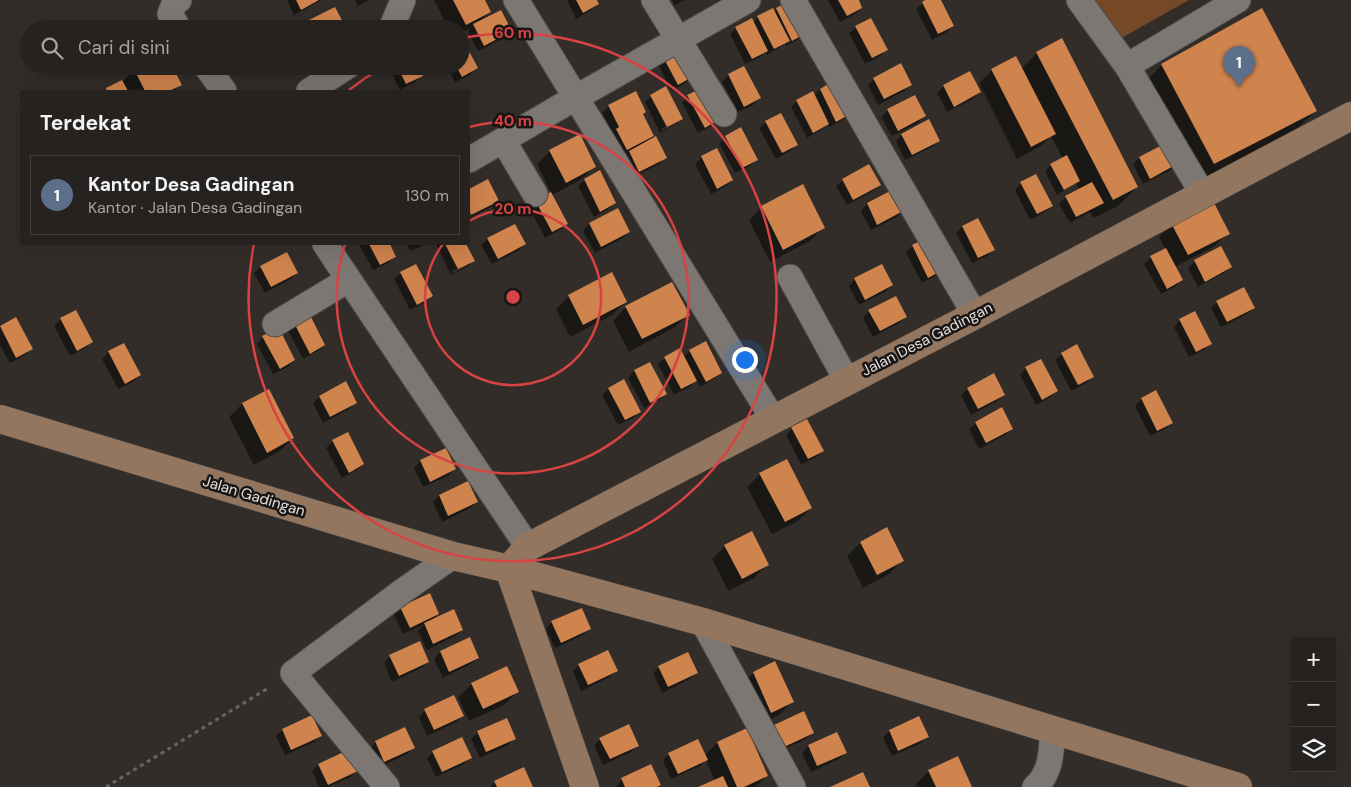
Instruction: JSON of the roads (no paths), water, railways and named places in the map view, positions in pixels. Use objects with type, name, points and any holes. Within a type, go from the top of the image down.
[{"type":"street","points":[[174,20],[170,14],[174,4],[179,0]]},
{"type":"street","points":[[395,20],[403,0]]},
{"type":"street","points":[[516,0],[773,419]]},
{"type":"street","points":[[654,0],[724,114]]},
{"type":"street","points":[[470,159],[748,0]]},
{"type":"street","points":[[793,0],[975,315]]},
{"type":"street","points":[[1079,0],[1127,66],[1202,193]]},
{"type":"street","points":[[1127,66],[1238,0]]},
{"type":"street","points":[[212,75],[223,90]]},
{"type":"street","points":[[311,90],[334,75]]},
{"type":"street","name":"Jalan Desa Gadingan","points":[[509,569],[528,547],[975,315],[1202,193],[1351,116]]},
{"type":"street","points":[[503,140],[535,194]]},
{"type":"street","points":[[328,245],[348,280],[528,547]]},
{"type":"street","points":[[790,278],[847,381]]},
{"type":"street","points":[[275,324],[348,280]]},
{"type":"street","name":"Jalan Gadingan","points":[[0,419],[453,556],[509,569],[703,622],[1238,787]]},
{"type":"street","points":[[387,787],[293,673],[453,556]]},
{"type":"street","points":[[509,569],[585,787]]},
{"type":"street","points":[[703,622],[793,787]]},
{"type":"street","points":[[1034,787],[1046,773],[1050,762],[1053,729]]},
{"type":"place","name":"Kantor Desa Gadingan","points":[[1239,87]]}]
